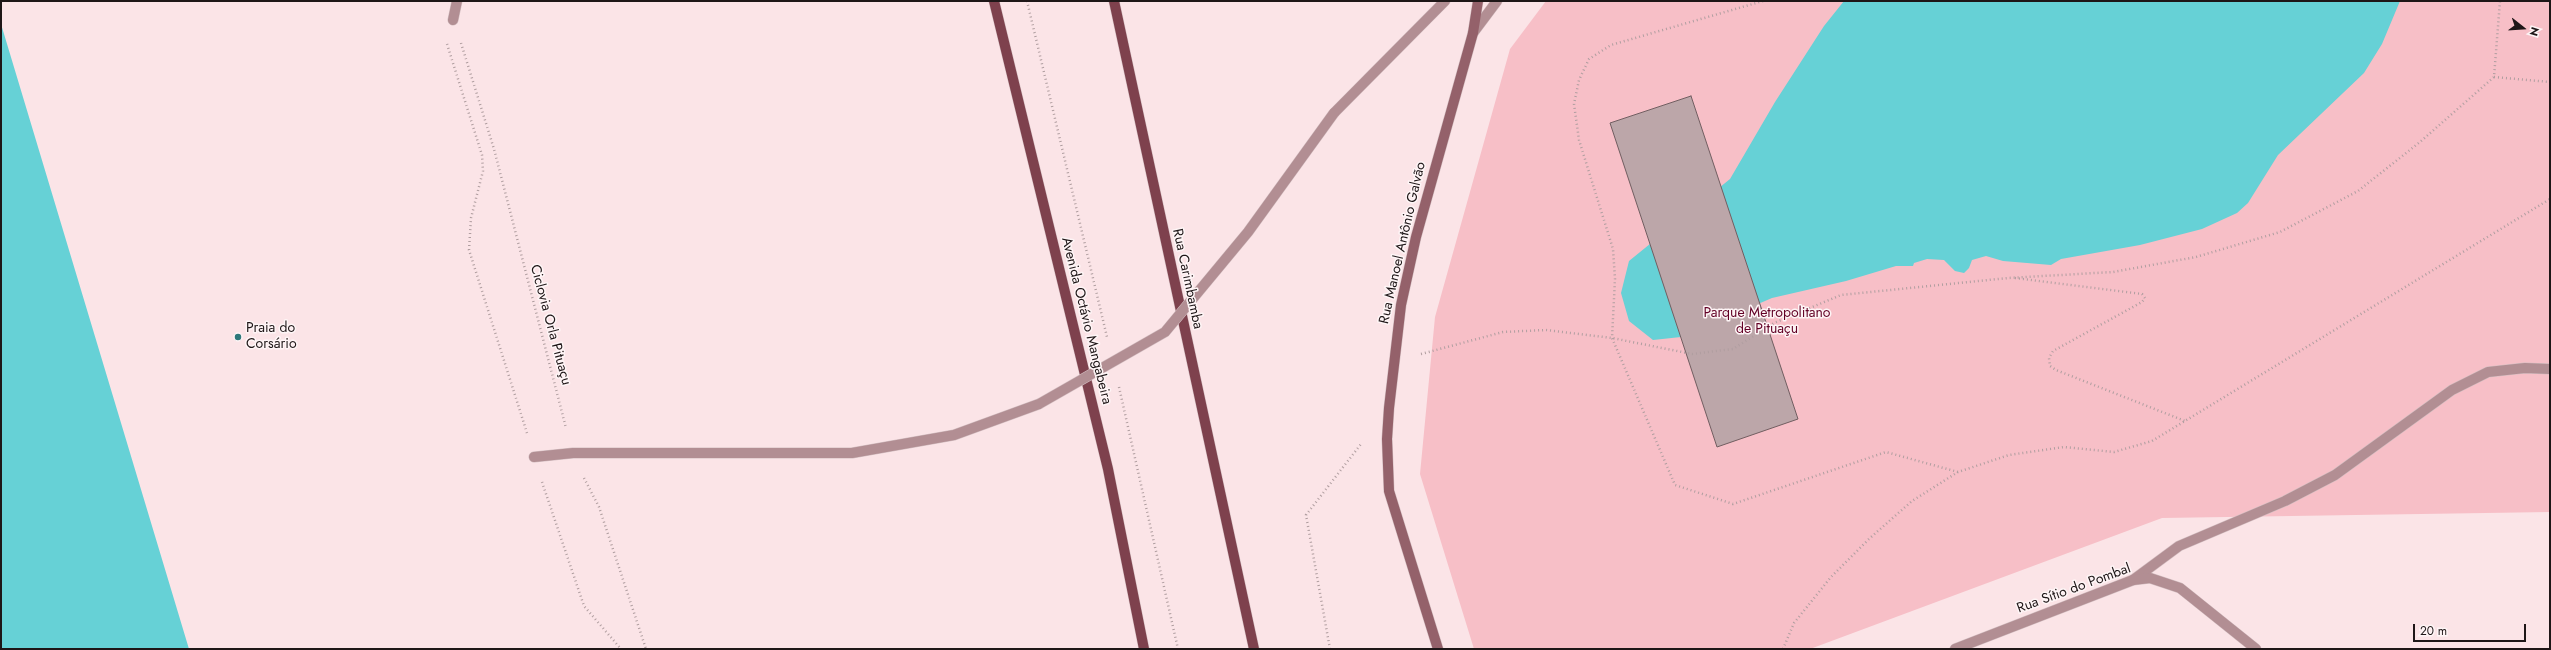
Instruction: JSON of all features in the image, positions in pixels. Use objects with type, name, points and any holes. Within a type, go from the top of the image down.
[{"type":"main road","name":"Avenida Octávio Mangabeira","points":[[994,1],[1108,469],[1144,649]]},
{"type":"main road","name":"Rua Carimbamba","points":[[1114,1],[1254,649]]},
{"type":"street","points":[[453,20],[457,1]]},
{"type":"street","points":[[534,457],[573,454],[852,453],[954,435],[1039,404],[1165,332],[1248,232],[1334,113],[1445,1]]},
{"type":"street","name":"Rua Manoel Antônio Galvão","points":[[1438,649],[1390,491],[1387,439],[1392,362],[1400,305],[1416,237],[1472,33],[1478,1]]},
{"type":"street","points":[[1472,33],[1496,1]]},
{"type":"street","points":[[2133,580],[2178,546],[2285,501],[2335,475],[2452,390],[2488,372],[2525,368],[2550,369]]},
{"type":"street","name":"Rua Sítio do Pombal","points":[[1955,649],[2133,580],[2150,578],[2180,588],[2256,649]]},
{"type":"path","points":[[1027,1],[1108,342]]},
{"type":"path","points":[[1763,1],[1611,45],[1590,59],[1579,80],[1574,104],[1579,140],[1612,249],[1615,279],[1612,338],[1674,485],[1733,504],[1886,452],[1958,472]]},
{"type":"path","points":[[1392,362],[1504,332],[1546,330],[1612,338],[1692,354],[1732,349],[1774,323],[1841,295],[2008,278],[2113,272],[2196,257],[2280,232],[2358,191],[2420,142],[2494,77],[2500,1]]},
{"type":"path","name":"Ciclovia Orla Pituaçu","points":[[453,20],[494,149],[573,454],[599,507],[646,649]]},
{"type":"path","points":[[445,38],[482,155],[483,171],[471,218],[469,250],[534,457],[584,606],[621,649]]},
{"type":"path","points":[[2494,77],[2550,82]]},
{"type":"path","points":[[1783,649],[1794,623],[1831,577],[1859,549],[1912,501],[1958,472],[2009,455],[2064,448],[2114,452],[2152,441],[2550,199]]},
{"type":"path","points":[[2008,278],[2142,294],[2145,298],[2142,302],[2053,351],[2049,358],[2050,366],[2056,370],[2185,421]]},
{"type":"path","points":[[1117,381],[1178,649]]},
{"type":"path","points":[[1330,649],[1306,515],[1389,408]]},
{"type":"green space","name":"Parque Metropolitano de Pituaçu","points":[[1546,1],[2550,1],[2550,512],[2162,518],[1810,649],[1474,649],[1420,474],[1435,317],[1510,49]]},
{"type":"water","points":[[1844,1],[2400,1],[2382,44],[2364,73],[2278,155],[2248,203],[2237,213],[2202,229],[2140,245],[2061,259],[2051,265],[2003,261],[1986,256],[1972,260],[1969,268],[1964,273],[1955,271],[1944,260],[1927,259],[1914,263],[1913,266],[1896,266],[1846,281],[1772,298],[1681,337],[1653,340],[1629,321],[1621,293],[1629,261],[1730,179],[1775,102],[1824,26]]},
{"type":"water","points":[[1,24],[189,649],[1,649]]},
{"type":"building","points":[[1691,96],[1798,419],[1717,447],[1610,123]]},
{"type":"place","name":"Praia do Corsário","points":[[238,337]]}]
